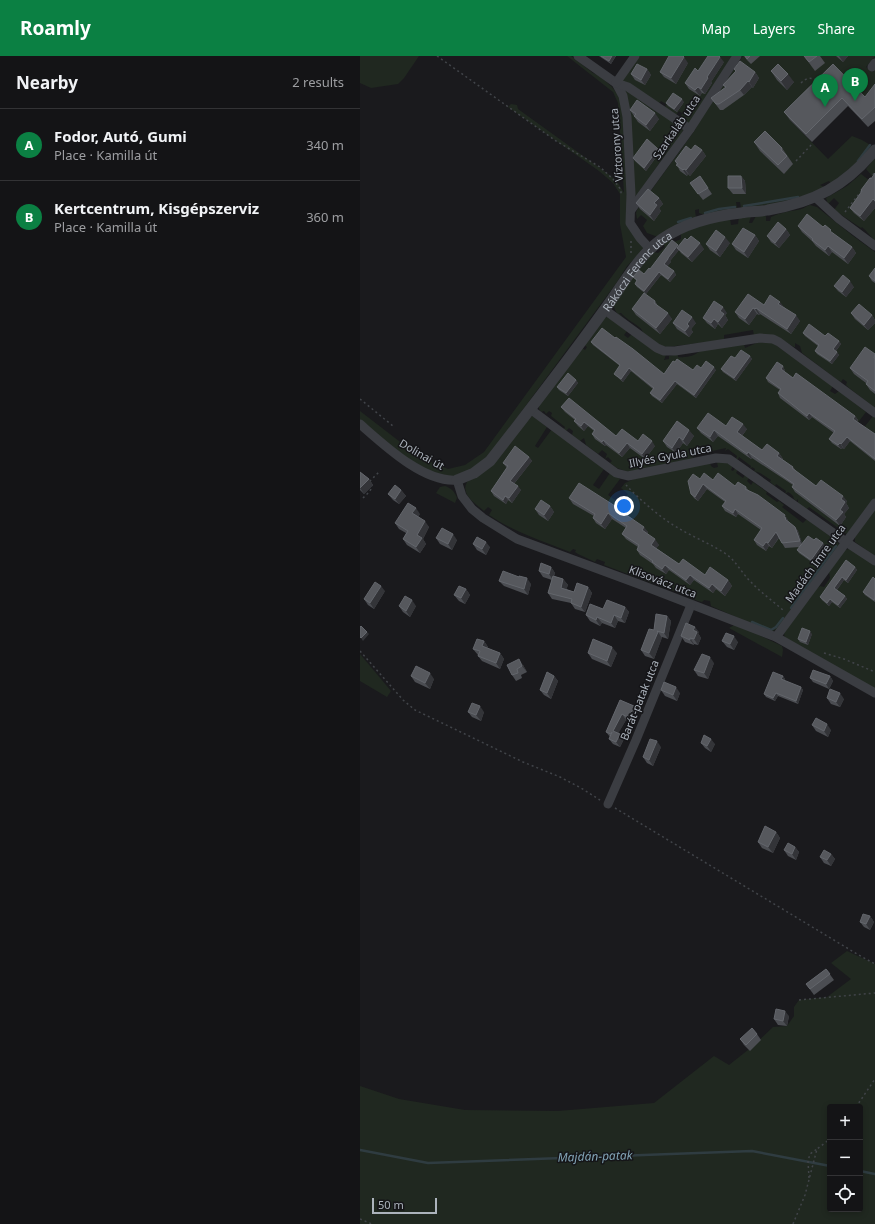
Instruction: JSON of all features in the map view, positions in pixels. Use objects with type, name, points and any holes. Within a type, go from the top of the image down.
[{"type":"street","points":[[578,56],[616,83],[628,87],[690,129]]},
{"type":"street","points":[[616,83],[635,56]]},
{"type":"street","name":"Szarkaláb utca","points":[[631,210],[690,129],[737,56]]},
{"type":"street","name":"Víztorony utca","points":[[616,83],[623,96],[626,110],[631,210],[630,223]]},
{"type":"street","name":"Rákóczi Ferenc utca","points":[[457,480],[474,473],[490,461],[605,310],[631,271],[650,249],[675,231],[699,221],[718,216],[767,211],[793,205],[815,197],[840,184],[861,167],[875,150]]},
{"type":"street","points":[[815,197],[839,219],[875,246]]},
{"type":"street","points":[[630,223],[640,238],[650,249]]},
{"type":"street","points":[[605,310],[657,348],[664,351],[760,338],[774,340],[797,354],[875,413]]},
{"type":"street","name":"Illyés Gyula utca","points":[[530,409],[616,473],[628,476],[716,458],[726,458],[875,561]]},
{"type":"street","name":"Dolinai út","points":[[360,424],[400,458],[434,477],[445,480],[457,480]]},
{"type":"street","name":"Klisovácz utca","points":[[457,480],[462,496],[472,508],[483,518],[517,539],[776,637],[875,693]]},
{"type":"street","name":"Madách Imre utca","points":[[776,637],[875,503]]},
{"type":"street","name":"Barát-patak utca","points":[[608,804],[642,725],[690,604]]},
{"type":"path","points":[[437,56],[556,140],[600,167],[613,180],[622,196]]},
{"type":"path","points":[[801,83],[810,78],[821,83]]},
{"type":"path","points":[[796,161],[813,143]]},
{"type":"path","points":[[867,183],[875,172]]},
{"type":"path","points":[[839,219],[863,188]]},
{"type":"path","points":[[630,223],[631,271]]},
{"type":"path","points":[[360,399],[393,426]]},
{"type":"path","points":[[363,498],[372,488],[370,481],[380,471]]},
{"type":"path","points":[[616,473],[632,491],[653,510],[679,529],[699,538],[727,555],[735,562],[754,586],[791,616]]},
{"type":"path","points":[[360,652],[402,700],[415,710],[523,762],[560,777],[608,804],[875,964]]},
{"type":"path","points":[[806,654],[824,653],[832,655],[875,672]]},
{"type":"path","points":[[799,1000],[875,993]]},
{"type":"path","points":[[858,1104],[875,1079]]},
{"type":"path","points":[[809,1179],[808,1161],[810,1154],[829,1140]]},
{"type":"path","points":[[793,1224],[805,1195],[816,1150]]},
{"type":"path","points":[[360,1219],[372,1224]]},
{"type":"shaded area","points":[[360,56],[419,56],[398,84],[371,88],[360,83]]},
{"type":"shaded area","points":[[567,56],[571,56],[593,73],[600,76],[612,87],[622,100],[628,194],[626,216],[643,246],[643,250],[627,266],[617,282],[488,457],[457,476],[446,476],[433,473],[406,457],[360,421],[360,411],[421,458],[448,469],[465,465],[484,452],[626,257],[620,224],[620,194],[613,183],[599,171],[508,107],[511,104],[517,105],[518,109],[611,176],[618,183],[624,193],[618,103],[613,92]]},
{"type":"shaded area","points":[[638,56],[735,56],[691,124],[680,120],[682,113],[679,111],[676,115],[665,108],[666,104],[661,101],[659,103],[622,81]]},
{"type":"shaded area","points":[[743,56],[875,56],[866,67],[873,72],[875,70],[875,110],[839,72],[790,120],[828,159],[852,136],[872,146],[853,167],[831,183],[829,181],[820,185],[826,188],[792,201],[741,208],[740,202],[736,202],[737,208],[705,215],[699,213],[699,209],[695,210],[696,218],[658,237],[647,233],[643,226],[647,220],[641,215],[637,219],[637,210],[695,130],[701,117]]},
{"type":"shaded area","points":[[622,87],[685,128],[682,132],[683,134],[670,152],[666,154],[636,196],[634,195]]},
{"type":"shaded area","points":[[875,158],[875,241],[862,227],[861,228],[834,210],[839,203],[834,198],[828,204],[826,198],[847,186],[861,174],[870,181],[873,177],[866,169]]},
{"type":"shaded area","points":[[810,205],[817,207],[875,252],[875,408],[849,388],[846,385],[847,382],[843,379],[841,382],[836,379],[802,353],[800,346],[795,343],[794,347],[781,339],[754,336],[753,330],[724,335],[724,340],[667,347],[654,343],[640,328],[619,313],[625,319],[615,310],[614,305],[620,294],[654,252],[658,253],[665,247],[663,244],[671,240],[674,242],[681,239],[681,234],[691,228],[730,218],[731,225],[738,224],[739,216],[751,216],[749,223],[752,223],[756,216],[765,215],[766,221],[770,221],[771,217]]},
{"type":"shaded area","points":[[609,317],[627,331],[624,335],[628,338],[632,334],[666,355],[664,360],[669,359],[669,356],[678,354],[678,357],[687,357],[700,351],[744,344],[745,348],[759,342],[773,343],[833,386],[830,391],[835,394],[839,391],[866,412],[856,425],[862,430],[873,416],[875,417],[875,498],[847,534],[809,507],[806,510],[798,504],[798,499],[796,501],[788,492],[785,494],[786,491],[776,484],[775,486],[770,482],[771,480],[760,473],[755,471],[759,475],[754,472],[755,469],[752,467],[750,469],[751,466],[739,457],[736,459],[737,456],[728,449],[725,451],[726,448],[699,454],[691,459],[628,472],[617,468],[610,463],[612,461],[608,457],[605,459],[607,454],[602,450],[598,454],[586,445],[584,438],[580,441],[572,435],[573,431],[569,428],[566,431],[564,429],[565,427],[551,416],[552,413],[549,411],[546,414],[544,411],[541,412],[539,409],[539,404],[581,347],[585,350],[587,347],[583,344],[603,318]]},
{"type":"shaded area","points":[[533,416],[547,427],[535,446],[538,448],[552,429],[604,469],[593,485],[599,489],[610,473],[620,479],[608,495],[621,504],[628,494],[621,488],[625,483],[634,479],[710,463],[714,468],[718,467],[717,462],[725,462],[733,466],[731,470],[733,471],[736,467],[738,469],[736,473],[743,478],[745,475],[749,478],[747,481],[751,485],[753,482],[767,492],[766,494],[777,502],[779,501],[784,505],[782,507],[803,523],[807,519],[838,542],[839,546],[777,629],[773,631],[766,630],[711,606],[710,601],[698,601],[676,592],[677,587],[674,591],[659,586],[661,582],[656,580],[654,584],[604,565],[605,562],[597,559],[595,562],[578,554],[575,552],[576,550],[573,549],[570,552],[529,536],[489,515],[492,510],[488,507],[484,511],[473,502],[467,495],[465,487],[467,482],[530,417]]},
{"type":"shaded area","points":[[445,486],[451,489],[455,494],[457,498],[455,503],[436,493],[440,487]]},
{"type":"shaded area","points":[[875,509],[875,556],[855,542],[855,537]]},
{"type":"shaded area","points":[[849,549],[875,563],[875,689],[785,638],[784,633],[817,588],[820,586],[824,587],[830,578],[829,572],[845,550]]},
{"type":"shaded area","points":[[736,624],[782,646],[782,657],[729,628]]},
{"type":"shaded area","points":[[360,654],[391,691],[387,697],[360,681]]},
{"type":"shaded area","points":[[847,951],[875,964],[875,1224],[360,1224],[360,1086],[399,1099],[465,1110],[558,1111],[654,1103],[714,1056],[729,1065],[753,1046],[773,1027],[787,1026],[794,1016],[794,1007],[799,1000],[827,997],[851,979],[831,963]]},
{"type":"building","points":[[601,56],[612,56],[609,61]]},
{"type":"building","points":[[669,56],[684,57],[671,78],[660,72]]},
{"type":"building","points":[[708,56],[720,57],[701,89],[698,87],[695,90],[685,83],[695,68],[698,71]]},
{"type":"building","points":[[804,56],[817,56],[809,62]]},
{"type":"building","points":[[740,61],[755,72],[749,82],[748,81],[740,90],[719,104],[716,104],[711,98],[726,87],[723,85],[736,71],[734,69]]},
{"type":"building","points":[[637,64],[647,69],[641,80],[631,74]]},
{"type":"building","points":[[778,64],[788,74],[781,81],[771,71]]},
{"type":"building","points":[[833,64],[865,97],[875,84],[875,107],[862,119],[842,98],[806,134],[784,112]]},
{"type":"building","points":[[673,93],[682,99],[674,109],[666,103]]},
{"type":"building","points":[[637,100],[655,113],[646,125],[634,116],[636,114],[630,110]]},
{"type":"building","points":[[765,131],[782,148],[781,150],[787,156],[778,165],[754,142]]},
{"type":"building","points":[[647,139],[658,149],[644,168],[633,158]]},
{"type":"building","points":[[695,145],[702,150],[686,170],[683,170],[676,165],[678,164],[675,161],[686,146],[691,150]]},
{"type":"building","points":[[875,173],[875,201],[873,199],[860,216],[850,208],[862,191],[861,190]]},
{"type":"building","points":[[700,176],[708,188],[698,194],[690,183]]},
{"type":"building","points":[[728,176],[741,176],[742,188],[728,188]]},
{"type":"building","points":[[648,189],[659,198],[654,203],[657,205],[650,215],[636,203]]},
{"type":"building","points":[[807,214],[823,227],[825,225],[831,230],[830,231],[852,247],[844,258],[828,246],[825,250],[798,226]]},
{"type":"building","points":[[778,222],[786,229],[775,243],[767,236]]},
{"type":"building","points":[[743,228],[755,235],[744,252],[732,244]]},
{"type":"building","points":[[716,230],[725,237],[716,251],[706,244]]},
{"type":"building","points":[[691,236],[700,243],[688,257],[677,248],[685,238],[687,240]]},
{"type":"building","points":[[672,240],[678,245],[664,264],[674,271],[668,279],[659,272],[644,291],[635,284],[637,280],[633,277],[639,270],[644,274],[649,268],[650,269]]},
{"type":"building","points":[[875,268],[875,281],[869,276]]},
{"type":"building","points":[[843,275],[850,281],[842,292],[834,286]]},
{"type":"building","points":[[644,293],[655,301],[654,303],[668,313],[656,328],[632,309]]},
{"type":"building","points":[[748,294],[764,305],[770,295],[780,302],[778,304],[796,315],[787,329],[756,308],[753,308],[745,319],[735,312]]},
{"type":"building","points":[[714,301],[723,307],[720,311],[724,314],[718,322],[714,319],[711,323],[703,318]]},
{"type":"building","points":[[859,304],[872,315],[864,325],[851,313]]},
{"type":"building","points":[[682,310],[692,317],[687,324],[689,326],[685,331],[673,323]]},
{"type":"building","points":[[809,324],[825,336],[828,333],[839,341],[833,349],[837,352],[830,361],[815,351],[819,345],[803,333]]},
{"type":"building","points":[[602,328],[633,349],[664,374],[673,361],[675,362],[677,359],[693,370],[697,365],[701,368],[706,361],[714,367],[694,395],[675,381],[660,400],[650,393],[654,388],[629,368],[621,379],[614,374],[620,365],[591,342]]},
{"type":"building","points":[[865,347],[875,354],[875,391],[866,384],[868,381],[850,368]]},
{"type":"building","points":[[741,350],[750,356],[734,378],[721,369],[731,356],[735,358]]},
{"type":"building","points":[[777,362],[783,366],[781,369],[793,378],[796,373],[855,416],[853,419],[875,434],[875,459],[847,437],[841,444],[840,443],[838,445],[829,439],[835,431],[809,413],[807,416],[778,393],[781,389],[766,378]]},
{"type":"building","points":[[568,373],[576,380],[566,393],[557,387]]},
{"type":"building","points":[[569,398],[616,436],[622,429],[638,441],[643,434],[652,441],[642,454],[627,443],[619,453],[603,440],[602,442],[592,434],[595,430],[584,422],[581,426],[574,421],[576,419],[561,407]]},
{"type":"building","points":[[708,413],[726,426],[732,417],[743,424],[737,432],[762,450],[767,444],[779,453],[777,456],[816,486],[821,480],[843,496],[841,499],[845,502],[840,510],[843,512],[836,520],[792,487],[794,484],[748,452],[747,454],[714,430],[710,437],[697,428]]},
{"type":"building","points":[[677,421],[689,430],[683,440],[679,437],[672,448],[663,441]]},
{"type":"building","points":[[515,446],[529,457],[510,481],[518,486],[509,498],[505,496],[503,500],[491,491],[508,466],[503,463]]},
{"type":"building","points":[[360,472],[369,479],[360,488]]},
{"type":"building","points":[[704,473],[713,480],[718,473],[735,486],[738,482],[746,487],[745,489],[758,495],[785,515],[785,519],[795,527],[800,541],[782,543],[776,532],[768,543],[766,542],[763,546],[754,540],[762,528],[735,509],[733,513],[722,506],[726,501],[703,484],[695,497],[691,494],[688,481],[693,474],[700,479]]},
{"type":"building","points":[[579,483],[626,513],[625,514],[644,527],[642,530],[655,539],[651,545],[679,564],[683,559],[705,575],[710,567],[728,580],[721,591],[712,584],[709,588],[690,575],[686,580],[665,565],[662,569],[637,550],[639,545],[622,534],[627,526],[608,513],[601,524],[593,518],[595,514],[569,498]]},
{"type":"building","points":[[395,485],[401,490],[395,499],[388,494]]},
{"type":"building","points":[[541,500],[550,506],[544,515],[535,509]]},
{"type":"building","points":[[408,503],[416,508],[412,513],[425,521],[417,535],[422,538],[416,547],[403,539],[408,531],[395,523]]},
{"type":"building","points":[[442,528],[453,534],[448,544],[436,538]]},
{"type":"building","points":[[808,536],[814,540],[816,538],[823,543],[811,560],[797,550]]},
{"type":"building","points":[[477,537],[486,542],[482,549],[473,544]]},
{"type":"building","points":[[846,560],[855,567],[846,580],[842,577],[834,588],[845,596],[838,605],[830,599],[827,603],[820,597]]},
{"type":"building","points":[[541,563],[551,567],[549,574],[539,571]]},
{"type":"building","points":[[503,571],[519,577],[527,578],[524,589],[499,581]]},
{"type":"building","points":[[553,576],[563,579],[561,588],[574,592],[577,583],[588,587],[581,607],[571,603],[572,599],[548,593]]},
{"type":"building","points":[[873,577],[875,579],[874,600],[863,592]]},
{"type":"building","points":[[375,582],[381,586],[370,603],[364,599]]},
{"type":"building","points":[[459,586],[466,589],[461,598],[454,595]]},
{"type":"building","points":[[405,596],[412,600],[406,611],[399,606]]},
{"type":"building","points":[[607,600],[625,607],[621,618],[614,615],[611,623],[597,617],[596,620],[586,615],[590,604],[603,609]]},
{"type":"building","points":[[656,614],[667,616],[664,633],[657,631],[658,632],[649,653],[641,650],[649,629],[654,630]]},
{"type":"building","points":[[686,623],[695,627],[693,630],[697,632],[694,639],[690,638],[690,640],[681,636]]},
{"type":"building","points":[[361,626],[367,632],[361,638],[360,627]]},
{"type":"building","points":[[802,628],[810,631],[806,642],[798,639]]},
{"type":"building","points":[[726,633],[734,636],[730,644],[722,641]]},
{"type":"building","points":[[477,639],[484,641],[482,646],[500,653],[496,663],[478,656],[480,651],[473,649]]},
{"type":"building","points":[[593,639],[612,647],[607,661],[588,653]]},
{"type":"building","points":[[702,654],[710,657],[704,673],[694,670]]},
{"type":"building","points":[[519,659],[522,666],[517,669],[518,673],[512,675],[507,665]]},
{"type":"building","points":[[416,666],[430,673],[425,683],[411,676]]},
{"type":"building","points":[[813,670],[830,676],[826,684],[810,678]]},
{"type":"building","points":[[547,672],[554,676],[547,693],[540,690]]},
{"type":"building","points":[[773,672],[783,676],[781,679],[801,687],[796,701],[776,693],[773,698],[764,694]]},
{"type":"building","points":[[664,682],[676,687],[673,695],[661,690]]},
{"type":"building","points":[[830,689],[840,693],[836,702],[827,698]]},
{"type":"building","points":[[620,700],[634,706],[629,718],[622,714],[613,731],[620,734],[616,742],[609,739],[612,732],[611,734],[606,732]]},
{"type":"building","points":[[472,703],[480,706],[476,715],[468,712]]},
{"type":"building","points":[[816,718],[827,724],[824,731],[812,725]]},
{"type":"building","points":[[704,735],[711,739],[707,746],[701,743]]},
{"type":"building","points":[[650,739],[657,741],[649,760],[643,757]]},
{"type":"building","points":[[765,826],[776,832],[768,847],[758,842]]},
{"type":"building","points":[[788,843],[795,847],[792,854],[784,850]]},
{"type":"building","points":[[824,850],[831,854],[827,860],[820,857]]},
{"type":"building","points":[[863,914],[870,916],[866,924],[860,922]]},
{"type":"building","points":[[826,969],[830,974],[810,989],[806,984]]},
{"type":"building","points":[[776,1009],[785,1011],[783,1021],[774,1019]]},
{"type":"building","points":[[752,1028],[757,1034],[746,1045],[740,1039]]},
{"type":"waterway","points":[[858,161],[870,145]]},
{"type":"waterway","points":[[744,206],[798,197]]},
{"type":"waterway","points":[[705,213],[735,207]]},
{"type":"waterway","points":[[678,222],[691,218]]},
{"type":"waterway","points":[[791,608],[836,546]]},
{"type":"waterway","points":[[752,622],[771,630],[776,627],[783,618]]},
{"type":"waterway","name":"Majdán-patak","points":[[360,1150],[428,1163],[752,1151],[827,1165]]},
{"type":"waterway","name":"Majdán-patak","points":[[863,1172],[875,1174]]},
{"type":"place","name":"Kertcentrum, Kisgépszerviz","points":[[855,101]]},
{"type":"place","name":"Fodor, Autó, Gumi","points":[[825,107]]}]
